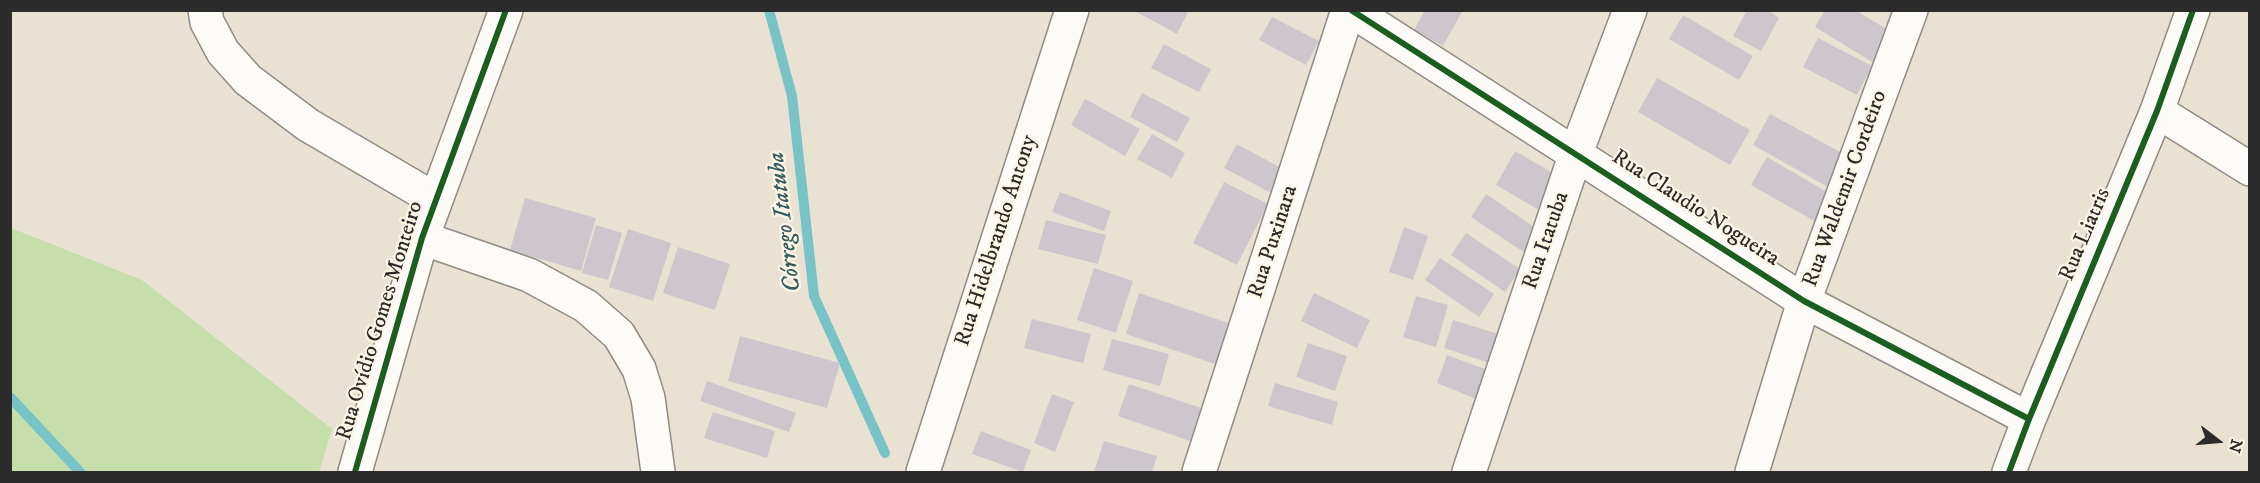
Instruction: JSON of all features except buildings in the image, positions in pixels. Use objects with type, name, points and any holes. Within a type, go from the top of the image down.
[{"type":"street","points":[[205,10],[207,22],[223,52],[248,80],[308,125],[436,200]]},
{"type":"street","name":"Rua Ovídio Gomes Monteiro","points":[[355,472],[422,238],[506,10]]},
{"type":"street","name":"Rua Hidelbrando Antony","points":[[923,472],[1072,10]]},
{"type":"street","name":"Rua Claudio Nogueira","points":[[1349,10],[1576,153],[1804,301],[2029,419]]},
{"type":"street","name":"Rua Puxinara","points":[[1199,472],[1349,10]]},
{"type":"street","name":"Rua Itatuba","points":[[1469,472],[1576,153],[1630,10]]},
{"type":"street","name":"Rua Waldemir Cordeiro","points":[[1752,472],[1804,301],[1911,10]]},
{"type":"street","name":"Rua Liatris","points":[[2010,472],[2029,419],[2157,111],[2193,10]]},
{"type":"street","points":[[2157,111],[2250,169]]},
{"type":"street","points":[[422,238],[529,275],[586,306],[619,335],[639,369],[648,398],[658,472]]},
{"type":"street","points":[[642,472],[652,436]]},
{"type":"green space","points":[[11,228],[142,280],[332,429],[319,472],[11,472]]},
{"type":"waterway","name":"Córrego Itatuba","points":[[769,10],[792,96],[814,296],[885,453]]},
{"type":"waterway","points":[[10,397],[80,472]]},
{"type":"cycle path","points":[[355,472],[422,238],[506,10]]},
{"type":"cycle path","points":[[1351,10],[1804,301],[2029,419]]},
{"type":"cycle path","points":[[2009,472],[2157,111],[2193,10]]}]
